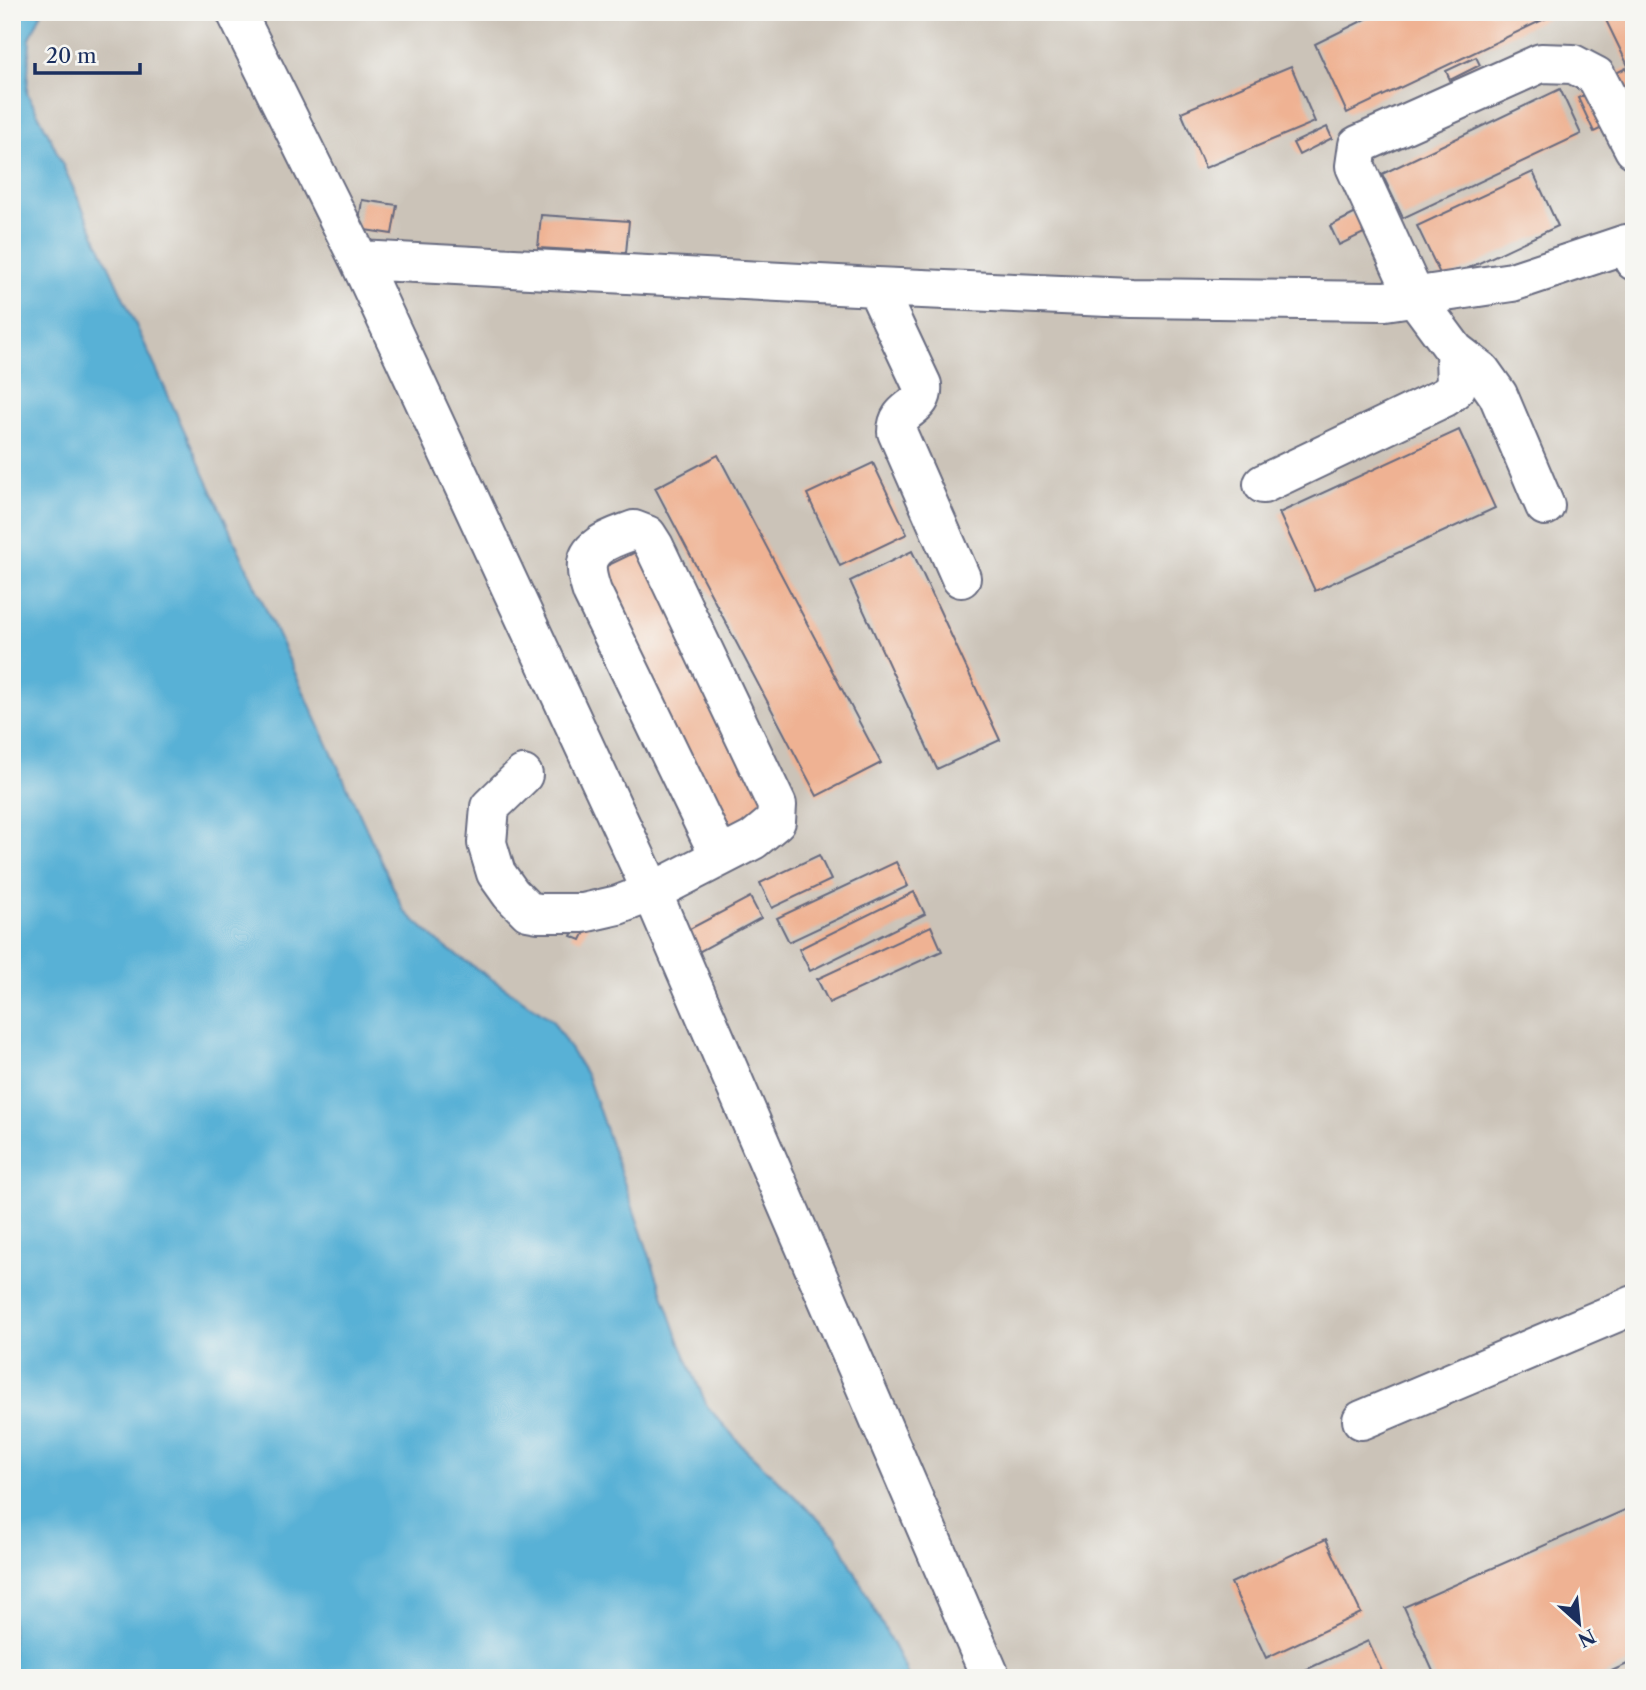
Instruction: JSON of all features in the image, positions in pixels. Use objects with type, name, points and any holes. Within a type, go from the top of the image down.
[{"type":"lane","points":[[236,12],[359,260],[652,891],[991,1678]]},
{"type":"lane","points":[[1545,506],[1498,395],[1481,371],[1455,351],[1415,297],[1355,166],[1358,145],[1541,63],[1573,64],[1596,76],[1634,149]]},
{"type":"lane","points":[[359,260],[1132,298],[1385,301],[1512,282],[1631,248]]},
{"type":"lane","points":[[876,287],[922,385],[920,401],[901,416],[897,423],[897,432],[961,578]]},
{"type":"lane","points":[[1263,484],[1445,397],[1456,388],[1455,351]]},
{"type":"lane","points":[[523,775],[491,807],[487,843],[496,873],[528,911],[583,913],[618,905],[652,891],[720,857],[753,840],[776,821],[777,805],[647,535],[634,530],[594,547],[586,567],[592,592],[720,857]]},
{"type":"lane","points":[[1362,1420],[1634,1305]]},
{"type":"shaded area","points":[[42,12],[1634,12],[1634,1678],[908,1678],[836,1536],[743,1447],[707,1406],[681,1346],[587,1076],[552,1020],[442,945],[404,911],[49,135],[27,93],[30,38]]},
{"type":"water","points":[[12,12],[42,12],[30,38],[27,93],[49,135],[404,911],[442,945],[552,1020],[587,1076],[681,1346],[707,1406],[743,1447],[836,1536],[908,1678],[12,1678]]},
{"type":"building","points":[[1380,12],[1552,12],[1553,15],[1347,113],[1315,44]]},
{"type":"building","points":[[1602,12],[1634,12],[1634,78]]},
{"type":"building","points":[[1476,57],[1480,65],[1450,80],[1446,71]]},
{"type":"building","points":[[1291,66],[1315,122],[1205,168],[1181,112]]},
{"type":"building","points":[[1626,68],[1634,84],[1634,110],[1612,75]]},
{"type":"building","points":[[1560,89],[1581,134],[1403,218],[1382,174]]},
{"type":"building","points":[[1587,94],[1602,128],[1594,132],[1578,98]]},
{"type":"building","points":[[1327,127],[1332,138],[1299,155],[1293,143]]},
{"type":"building","points":[[1533,172],[1558,226],[1443,280],[1417,226]]},
{"type":"building","points":[[362,200],[397,205],[392,234],[358,229]]},
{"type":"building","points":[[1358,212],[1366,232],[1339,245],[1330,226]]},
{"type":"building","points":[[541,215],[629,221],[626,253],[538,248]]},
{"type":"building","points":[[1459,430],[1495,508],[1315,591],[1279,513]]},
{"type":"building","points":[[718,455],[881,763],[817,796],[655,488]]},
{"type":"building","points":[[873,463],[907,534],[840,566],[807,494]]},
{"type":"building","points":[[644,548],[771,811],[719,836],[592,573]]},
{"type":"building","points":[[912,551],[1000,740],[937,769],[850,581]]},
{"type":"building","points":[[819,855],[831,880],[772,908],[760,883]]},
{"type":"building","points":[[896,862],[908,886],[789,942],[777,918]]},
{"type":"building","points":[[914,892],[925,914],[810,971],[799,949]]},
{"type":"building","points":[[750,897],[761,918],[695,954],[684,932]]},
{"type":"building","points":[[581,915],[591,920],[581,940],[571,936]]},
{"type":"building","points":[[931,926],[942,951],[829,1003],[817,979]]},
{"type":"building","points":[[1634,1506],[1634,1661],[1596,1678],[1436,1678],[1404,1607]]},
{"type":"building","points":[[1326,1539],[1361,1613],[1266,1658],[1231,1583]]},
{"type":"building","points":[[1368,1641],[1385,1678],[1288,1678]]}]
